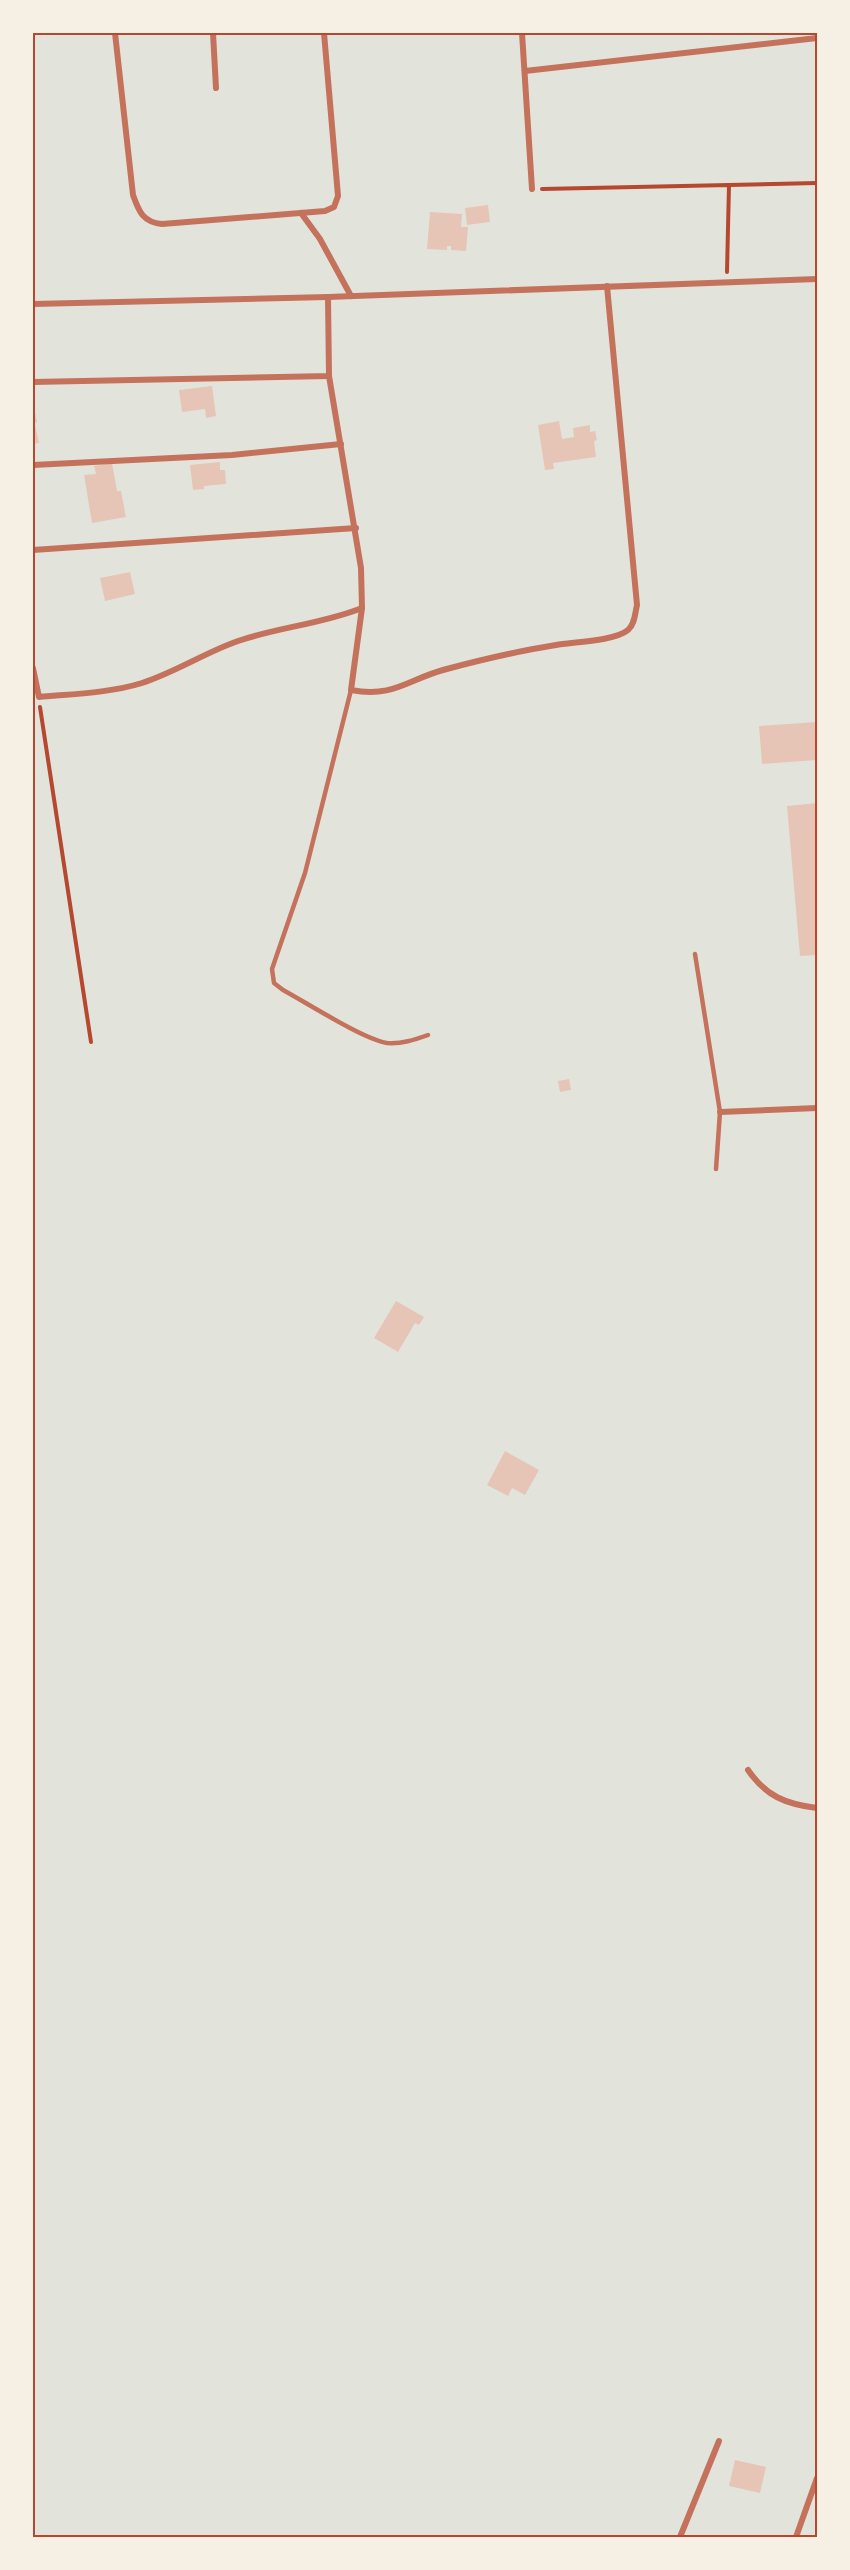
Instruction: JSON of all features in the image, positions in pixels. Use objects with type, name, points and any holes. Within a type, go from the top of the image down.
[{"type":"street","points":[[115,33],[133,195],[144,219],[151,223],[162,224],[325,211],[333,207],[338,196],[324,33]]},
{"type":"street","points":[[213,33],[216,88]]},
{"type":"street","points":[[522,33],[532,189]]},
{"type":"street","points":[[525,71],[817,38]]},
{"type":"street","points":[[301,213],[320,239],[351,296]]},
{"type":"street","points":[[33,304],[328,297],[817,279]]},
{"type":"street","points":[[328,297],[329,376],[361,568],[362,608],[351,690],[374,693],[386,692],[440,671],[479,661],[542,647],[614,636],[628,630],[634,620],[636,593],[607,286]]},
{"type":"street","points":[[33,382],[329,376]]},
{"type":"street","points":[[33,465],[232,455],[341,444]]},
{"type":"street","points":[[33,550],[356,528]]},
{"type":"street","points":[[33,668],[39,697],[141,684],[187,666],[238,641],[328,620],[362,608]]},
{"type":"street","points":[[720,1112],[817,1108]]},
{"type":"street","points":[[748,1770],[760,1788],[779,1799],[817,1808]]},
{"type":"street","points":[[680,2537],[719,2441]]},
{"type":"street","points":[[796,2537],[817,2478]]},
{"type":"lane","points":[[351,690],[305,873],[272,969],[274,983],[351,1027],[386,1042],[407,1043],[428,1035]]},
{"type":"lane","points":[[695,954],[720,1112],[716,1169]]},
{"type":"path","points":[[532,189],[817,183]]},
{"type":"path","points":[[727,282],[729,185]]},
{"type":"path","points":[[39,697],[91,1042]]},
{"type":"shaded area","points":[[33,33],[817,33],[817,2537],[33,2537]]},
{"type":"building","points":[[488,205],[490,222],[467,225],[465,208]]},
{"type":"building","points":[[430,212],[462,214],[461,227],[468,227],[466,251],[451,250],[451,246],[447,246],[447,250],[427,249]]},
{"type":"building","points":[[212,386],[216,416],[206,418],[205,409],[182,412],[179,390]]},
{"type":"building","points":[[33,402],[37,422],[33,423]]},
{"type":"building","points":[[559,421],[562,439],[574,437],[573,428],[590,425],[590,432],[595,431],[597,440],[594,441],[596,457],[553,463],[554,469],[545,470],[538,425]]},
{"type":"building","points":[[33,425],[35,425],[39,443],[33,444]]},
{"type":"building","points":[[220,462],[220,470],[225,470],[226,484],[204,486],[204,489],[193,490],[190,465]]},
{"type":"building","points":[[112,463],[117,491],[121,491],[126,517],[92,523],[84,475],[96,474],[94,466]]},
{"type":"building","points":[[130,572],[135,594],[105,601],[100,578]]},
{"type":"building","points":[[817,722],[817,760],[762,764],[759,726]]},
{"type":"building","points":[[817,803],[817,955],[800,956],[787,806]]},
{"type":"building","points":[[569,1079],[571,1090],[560,1092],[558,1081]]},
{"type":"building","points":[[396,1301],[424,1317],[419,1325],[415,1323],[398,1352],[374,1338]]},
{"type":"building","points":[[505,1451],[539,1470],[525,1495],[512,1488],[508,1496],[487,1485]]},
{"type":"building","points":[[735,2460],[766,2467],[760,2493],[729,2486]]}]
